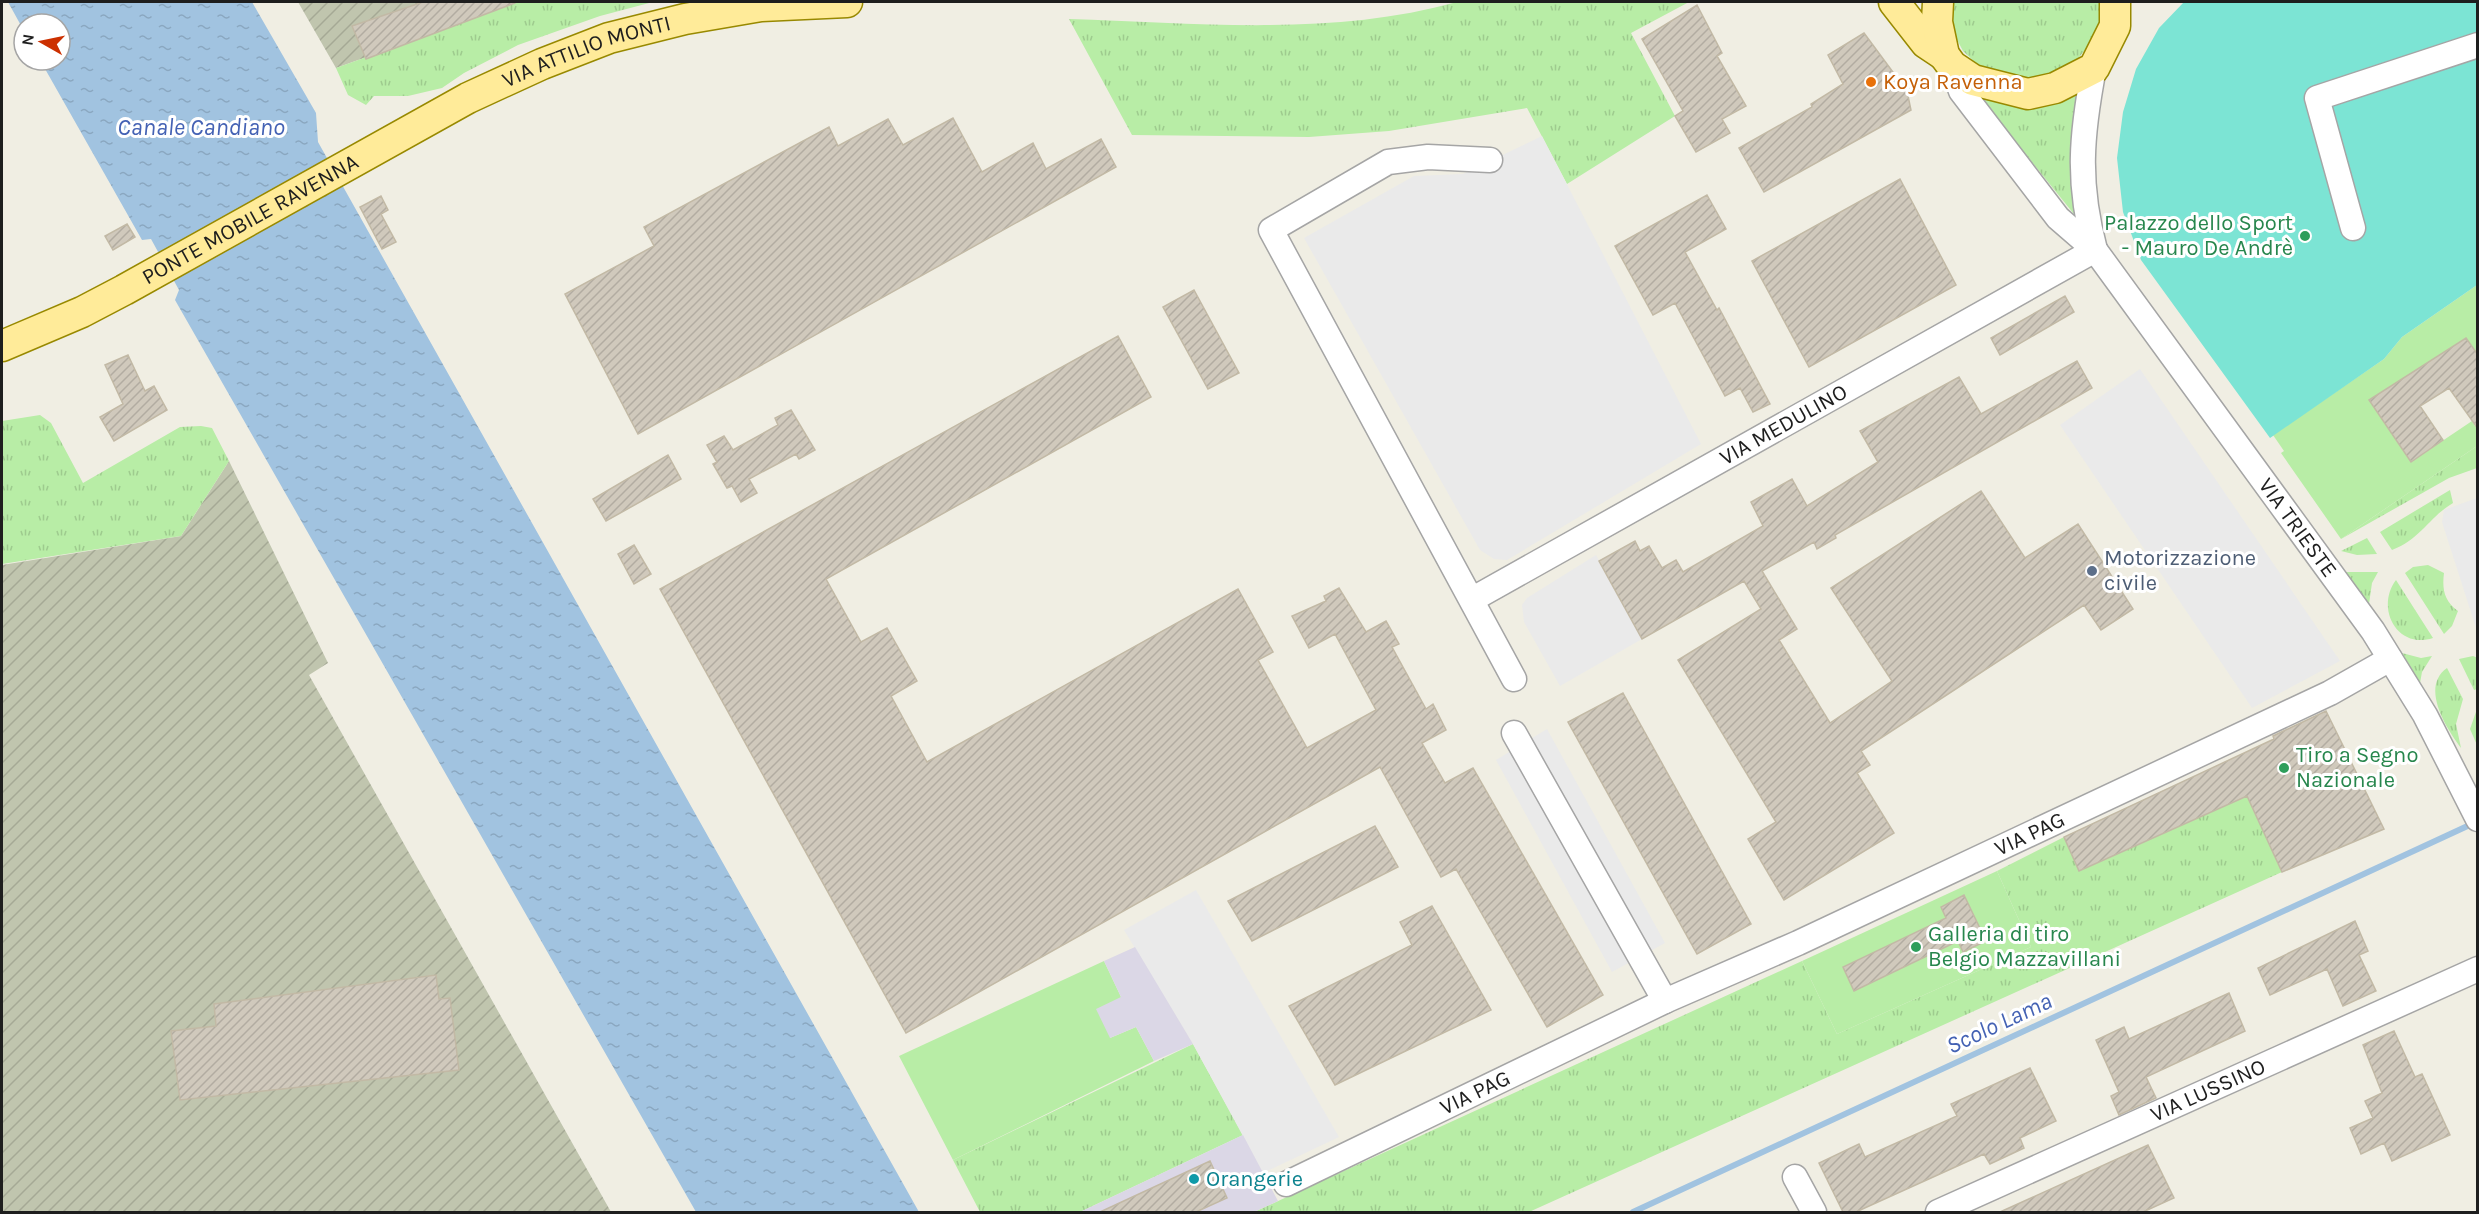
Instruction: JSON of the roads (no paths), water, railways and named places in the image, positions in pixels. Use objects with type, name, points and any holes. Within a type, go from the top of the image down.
[{"type":"main road","name":"VIA ATTILIO MONTI","points":[[376,150],[468,98],[518,74],[609,38],[685,19],[761,6],[848,2]]},
{"type":"main road","name":"VIA TRIESTE","points":[[1893,2],[1926,43],[1948,61]]},
{"type":"main road","points":[[1938,2],[1937,22],[1948,61],[1973,80],[2028,94],[2055,88],[2094,68],[2115,14],[2134,2]]},
{"type":"main road","name":"PONTE MOBILE RAVENNA","points":[[2,346],[82,312],[124,290],[376,150]]},
{"type":"street","points":[[2353,228],[2317,98],[2478,45]]},
{"type":"street","name":"VIA TRIESTE","points":[[1948,61],[1961,91],[2058,218],[2095,250],[2373,631],[2425,715],[2478,819]]},
{"type":"street","name":"VIA TRIESTE","points":[[2094,68],[2082,128],[2082,186],[2095,250]]},
{"type":"street","points":[[1490,160],[1428,157],[1388,162],[1271,230],[1473,599],[1514,679]]},
{"type":"street","name":"VIA MEDULINO","points":[[1473,599],[2095,250]]},
{"type":"street","name":"VIA PAG","points":[[1286,1184],[1665,1001],[1798,943],[2259,727],[2330,693],[2390,659]]},
{"type":"street","points":[[1514,733],[1665,1001]]},
{"type":"street","name":"VIA LUSSINO","points":[[1938,1212],[2478,969]]},
{"type":"street","points":[[1795,1177],[1814,1212]]},
{"type":"water","name":"Canale Candiano","points":[[8,2],[252,2],[316,113],[318,142],[919,1212],[696,1212],[175,300],[179,290],[151,239],[142,240],[47,72],[72,72],[72,12],[14,12]]},
{"type":"waterway","name":"Scolo Lama","points":[[1633,1212],[2474,823]]},
{"type":"place","name":"Koya Ravenna","points":[[1871,82]]},
{"type":"place","name":"Palazzo dello Sport - Mauro De Andrè","points":[[2305,236]]},
{"type":"place","name":"Motorizzazione civile","points":[[2092,571]]},
{"type":"place","name":"Tiro a Segno Nazionale","points":[[2284,768]]},
{"type":"place","name":"Galleria di tiro Belgio Mazzavillani","points":[[1916,947]]},
{"type":"place","name":"Orangerie","points":[[1194,1179]]}]
